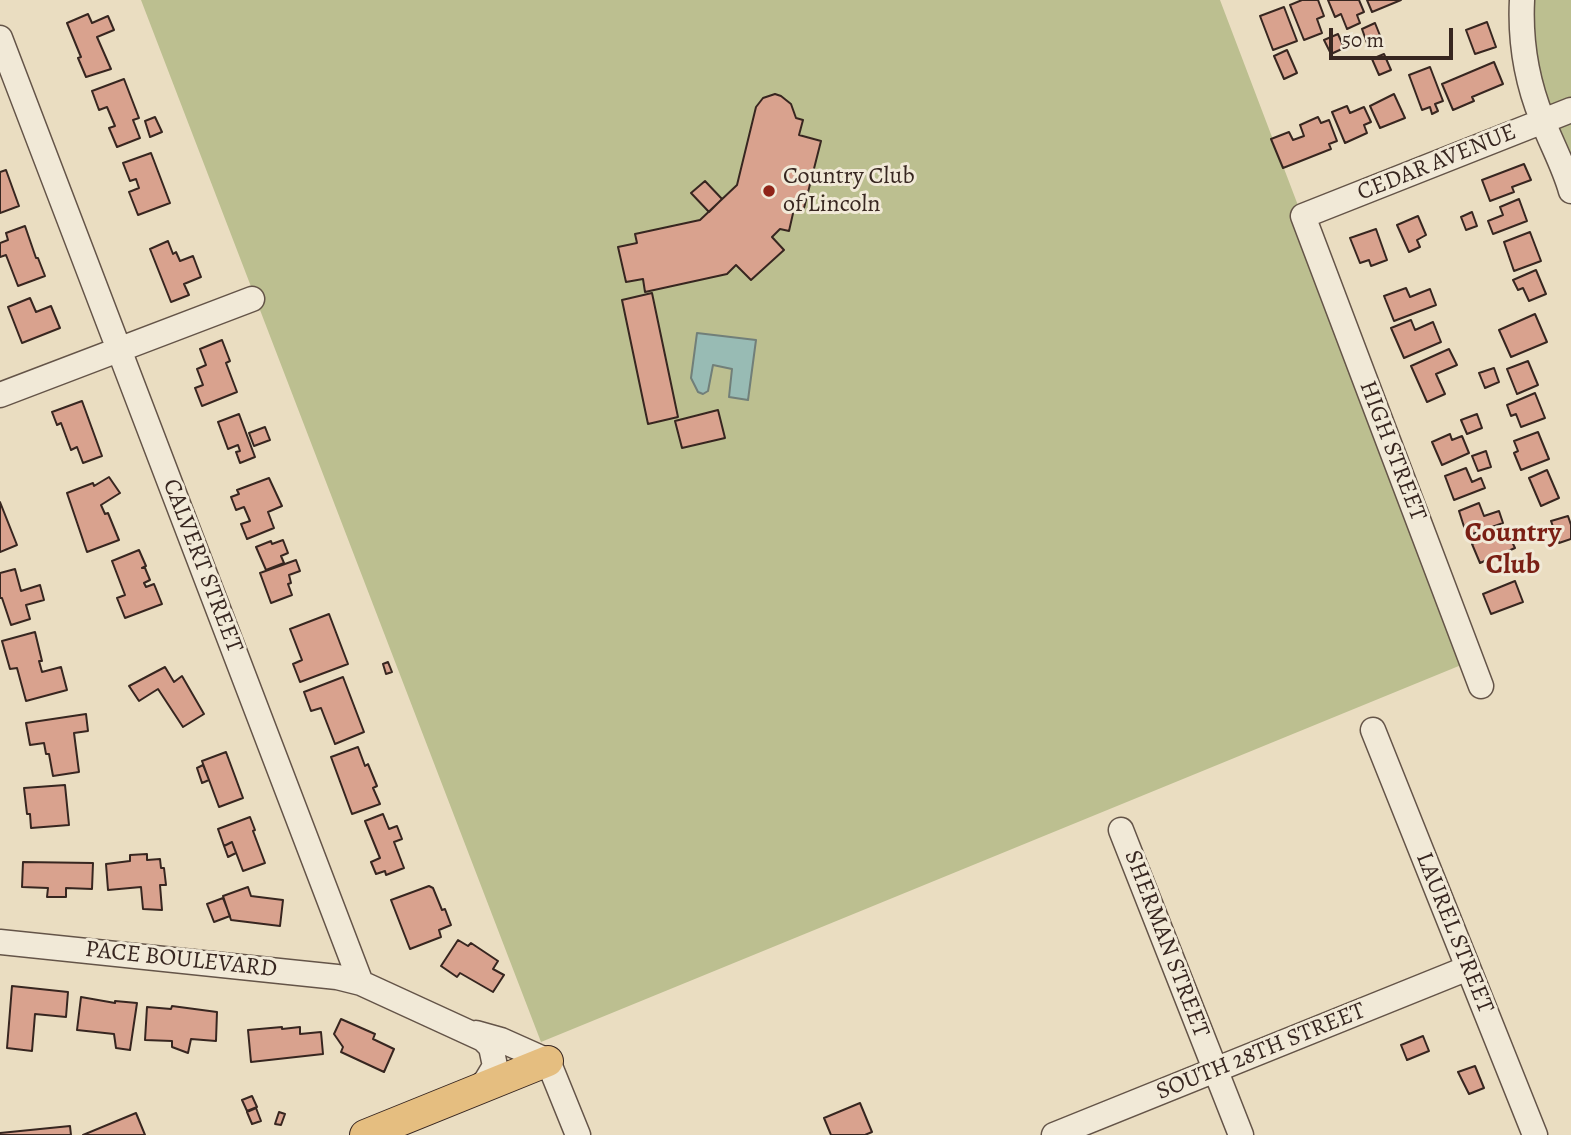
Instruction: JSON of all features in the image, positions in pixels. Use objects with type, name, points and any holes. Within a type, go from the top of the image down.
[{"type":"main road","points":[[365,1135],[548,1061]]},
{"type":"street","points":[[1522,0],[1522,34],[1527,70],[1542,121],[1571,191]]},
{"type":"street","name":"CALVERT STREET","points":[[0,38],[361,983]]},
{"type":"street","name":"CEDAR AVENUE","points":[[1303,216],[1571,110]]},
{"type":"street","name":"HIGH STREET","points":[[1303,216],[1481,686]]},
{"type":"street","points":[[0,395],[253,299]]},
{"type":"street","name":"LAUREL STREET","points":[[1373,730],[1535,1135]]},
{"type":"street","name":"SHERMAN STREET","points":[[1121,830],[1241,1135]]},
{"type":"street","name":"PACE BOULEVARD","points":[[0,942],[285,971],[361,983]]},
{"type":"street","name":"SOUTH 28TH STREET","points":[[1055,1135],[1468,968]]},
{"type":"street","points":[[361,983],[470,1031],[501,1040],[548,1061],[578,1135]]},
{"type":"street","points":[[470,1031],[491,1047],[494,1060],[491,1073],[475,1091]]},
{"type":"green space","name":"Country Club of Lincoln","points":[[141,0],[1220,0],[1471,661],[541,1042]]},
{"type":"green space","points":[[1522,0],[1571,0],[1571,191],[1568,179]]},
{"type":"water","points":[[697,333],[756,340],[748,400],[729,397],[732,369],[713,365],[708,391],[703,394],[698,392],[691,378]]},
{"type":"building","points":[[1302,0],[1318,0],[1324,16],[1317,19],[1322,33],[1304,40],[1290,5]]},
{"type":"building","points":[[1328,0],[1359,0],[1364,12],[1357,15],[1360,23],[1347,29],[1341,14],[1335,17]]},
{"type":"building","points":[[1367,0],[1401,0],[1372,12]]},
{"type":"building","points":[[1284,7],[1297,41],[1273,50],[1260,16]]},
{"type":"building","points":[[88,14],[92,23],[108,16],[114,30],[97,37],[111,69],[86,77],[67,23]]},
{"type":"building","points":[[1487,22],[1496,47],[1475,54],[1466,30]]},
{"type":"building","points":[[1375,23],[1381,38],[1367,43],[1362,29]]},
{"type":"building","points":[[1338,34],[1344,48],[1331,54],[1324,40]]},
{"type":"building","points":[[1287,50],[1297,73],[1284,79],[1274,56]]},
{"type":"building","points":[[1384,54],[1391,70],[1379,75],[1372,59]]},
{"type":"building","points":[[1494,62],[1503,84],[1472,97],[1474,101],[1453,110],[1442,84]]},
{"type":"building","points":[[1430,67],[1443,101],[1435,104],[1438,111],[1432,114],[1430,107],[1422,110],[1409,75]]},
{"type":"building","points":[[124,79],[139,118],[133,120],[140,138],[117,147],[109,128],[115,126],[107,107],[99,110],[92,91]]},
{"type":"building","name":"Country Club of Lincoln","points":[[775,94],[791,104],[796,118],[803,120],[799,135],[821,141],[803,212],[794,209],[789,231],[780,229],[772,237],[784,250],[751,280],[736,265],[727,274],[645,292],[643,279],[626,282],[618,247],[637,243],[635,234],[700,220],[737,185],[756,107],[763,98]]},
{"type":"building","points":[[1394,94],[1405,118],[1380,128],[1370,106]]},
{"type":"building","points":[[1347,106],[1350,113],[1364,107],[1371,122],[1364,125],[1367,133],[1345,143],[1332,112]]},
{"type":"building","points":[[155,117],[162,132],[150,137],[145,121]]},
{"type":"building","points":[[1318,117],[1321,123],[1329,120],[1337,141],[1329,144],[1331,149],[1283,168],[1271,139],[1289,132],[1293,140],[1304,136],[1300,125]]},
{"type":"building","points":[[151,153],[170,203],[138,215],[129,192],[139,188],[136,179],[130,181],[123,163]]},
{"type":"building","points":[[1524,164],[1531,180],[1512,187],[1514,192],[1490,201],[1482,180]]},
{"type":"building","points":[[6,170],[19,206],[0,213],[0,172]]},
{"type":"building","points":[[705,181],[722,199],[709,212],[691,193]]},
{"type":"building","points":[[1519,199],[1527,221],[1493,234],[1488,221],[1503,215],[1500,207]]},
{"type":"building","points":[[1472,212],[1477,226],[1466,230],[1461,217]]},
{"type":"building","points":[[1418,216],[1426,235],[1417,240],[1420,247],[1409,252],[1397,225]]},
{"type":"building","points":[[25,226],[45,276],[18,286],[6,255],[0,257],[0,243],[8,240],[6,233]]},
{"type":"building","points":[[1376,229],[1387,260],[1371,266],[1369,260],[1360,263],[1350,238]]},
{"type":"building","points":[[1530,232],[1541,261],[1514,271],[1504,242]]},
{"type":"building","points":[[168,241],[173,254],[176,252],[180,261],[193,256],[201,277],[184,284],[189,295],[171,302],[150,249]]},
{"type":"building","points":[[1536,270],[1546,294],[1529,301],[1523,288],[1518,290],[1513,280]]},
{"type":"building","points":[[1406,288],[1410,297],[1430,289],[1436,305],[1394,321],[1384,296]]},
{"type":"building","points":[[652,293],[678,417],[648,424],[622,300]]},
{"type":"building","points":[[30,298],[36,312],[51,306],[60,328],[22,343],[8,307]]},
{"type":"building","points":[[1535,314],[1547,342],[1511,357],[1499,330]]},
{"type":"building","points":[[1411,320],[1415,330],[1433,322],[1441,342],[1404,358],[1391,328]]},
{"type":"building","points":[[222,340],[230,361],[226,363],[237,392],[202,406],[195,388],[203,385],[197,369],[206,365],[200,349]]},
{"type":"building","points":[[1449,349],[1457,365],[1436,374],[1445,394],[1427,402],[1411,366]]},
{"type":"building","points":[[1528,361],[1538,385],[1517,394],[1507,369]]},
{"type":"building","points":[[1494,368],[1499,382],[1485,388],[1479,373]]},
{"type":"building","points":[[1535,393],[1545,418],[1521,427],[1516,414],[1511,416],[1507,405]]},
{"type":"building","points":[[82,401],[102,456],[83,463],[77,447],[71,450],[61,423],[57,425],[52,412]]},
{"type":"building","points":[[718,410],[725,438],[682,448],[675,421]]},
{"type":"building","points":[[239,414],[255,457],[240,463],[236,452],[240,451],[238,445],[228,449],[218,422]]},
{"type":"building","points":[[1477,414],[1482,428],[1467,434],[1461,420]]},
{"type":"building","points":[[265,427],[270,440],[254,446],[249,433]]},
{"type":"building","points":[[1538,432],[1549,459],[1521,470],[1514,453],[1518,451],[1514,441]]},
{"type":"building","points":[[1450,434],[1452,440],[1462,436],[1469,453],[1442,465],[1432,442]]},
{"type":"building","points":[[1486,451],[1491,467],[1478,471],[1472,456]]},
{"type":"building","points":[[1466,468],[1472,482],[1481,478],[1485,488],[1454,500],[1445,476]]},
{"type":"building","points":[[1547,470],[1559,498],[1541,506],[1529,478]]},
{"type":"building","points":[[109,477],[120,493],[101,505],[105,514],[108,513],[119,540],[87,552],[67,493],[93,483],[94,486]]},
{"type":"building","points":[[269,478],[282,506],[268,512],[274,528],[247,539],[241,524],[250,521],[244,507],[236,510],[231,497],[239,494],[237,490]]},
{"type":"building","points":[[0,502],[17,545],[0,552]]},
{"type":"building","points":[[1479,503],[1484,516],[1499,511],[1503,523],[1467,536],[1459,511]]},
{"type":"building","points":[[1568,516],[1571,539],[1559,543],[1551,521]]},
{"type":"building","points":[[1506,529],[1515,548],[1480,563],[1472,544]]},
{"type":"building","points":[[283,540],[288,553],[281,556],[284,563],[266,570],[256,547]]},
{"type":"building","points":[[139,550],[146,566],[142,568],[145,568],[150,580],[144,583],[146,587],[154,584],[162,604],[125,618],[117,598],[125,595],[112,561]]},
{"type":"building","points":[[296,560],[300,571],[289,575],[291,583],[288,584],[292,595],[271,603],[260,573]]},
{"type":"building","points":[[15,569],[21,591],[40,585],[44,600],[26,605],[30,619],[11,625],[0,598],[0,573]]},
{"type":"building","points":[[1515,581],[1523,602],[1491,614],[1483,594]]},
{"type":"building","points":[[329,614],[348,664],[300,682],[293,664],[302,660],[290,629]]},
{"type":"building","points":[[35,632],[42,672],[61,667],[67,690],[26,701],[17,668],[10,669],[2,641]]},
{"type":"building","points":[[388,662],[392,672],[386,674],[383,664]]},
{"type":"building","points":[[165,667],[174,682],[182,676],[204,714],[183,727],[158,689],[139,701],[129,686]]},
{"type":"building","points":[[343,677],[364,732],[335,744],[321,708],[311,711],[304,692]]},
{"type":"building","points":[[86,714],[88,731],[74,733],[79,772],[53,776],[44,743],[30,745],[26,723]]},
{"type":"building","points":[[358,747],[377,786],[373,788],[380,804],[352,814],[331,757]]},
{"type":"building","points":[[226,752],[243,798],[219,807],[202,761]]},
{"type":"building","points":[[203,765],[209,780],[202,783],[197,768]]},
{"type":"building","points":[[65,785],[69,825],[31,828],[24,788]]},
{"type":"building","points":[[383,814],[389,829],[397,826],[402,839],[394,842],[404,868],[386,875],[385,871],[376,874],[371,862],[380,858],[365,821]]},
{"type":"building","points":[[250,817],[265,863],[243,871],[232,842],[224,846],[218,829]]},
{"type":"building","points":[[232,842],[236,853],[228,857],[224,846]]},
{"type":"building","points":[[147,854],[147,860],[160,859],[161,868],[164,868],[166,885],[160,885],[162,910],[143,909],[141,887],[108,890],[106,864],[130,861],[130,855]]},
{"type":"building","points":[[23,862],[93,863],[92,889],[66,888],[66,897],[47,897],[48,888],[22,887]]},
{"type":"building","points":[[429,886],[433,888],[442,910],[445,909],[451,925],[439,930],[441,937],[410,949],[391,900]]},
{"type":"building","points":[[248,887],[251,896],[283,900],[280,926],[231,920],[223,896]]},
{"type":"building","points":[[223,898],[230,916],[214,922],[207,904]]},
{"type":"building","points":[[458,940],[468,946],[471,943],[498,961],[493,969],[504,975],[493,992],[460,973],[457,977],[441,966]]},
{"type":"building","points":[[12,986],[68,992],[66,1017],[35,1014],[32,1051],[7,1048]]},
{"type":"building","points":[[81,997],[115,1003],[137,1003],[130,1050],[116,1048],[114,1034],[77,1030]]},
{"type":"building","points":[[172,1006],[217,1012],[216,1041],[191,1039],[188,1053],[172,1047],[172,1041],[145,1040],[147,1007],[171,1009]]},
{"type":"building","points":[[341,1019],[375,1034],[373,1039],[394,1049],[384,1072],[341,1052],[343,1047],[334,1034]]},
{"type":"building","points":[[300,1027],[300,1034],[321,1032],[323,1054],[251,1062],[248,1030]]},
{"type":"building","points":[[1423,1036],[1429,1051],[1407,1060],[1401,1045]]},
{"type":"building","points":[[1475,1066],[1484,1088],[1469,1094],[1458,1072]]},
{"type":"building","points":[[252,1096],[257,1107],[247,1111],[242,1100]]},
{"type":"building","points":[[860,1103],[872,1132],[865,1135],[831,1135],[824,1118]]},
{"type":"building","points":[[256,1108],[261,1121],[252,1124],[247,1112]]},
{"type":"building","points":[[279,1112],[285,1114],[281,1125],[275,1124]]},
{"type":"building","points":[[136,1113],[145,1135],[83,1135]]},
{"type":"building","points":[[70,1126],[71,1135],[0,1135],[0,1133]]},
{"type":"place","name":"Country Club of Lincoln","points":[[769,191]]},
{"type":"district","name":"Country Club","points":[[1513,550]]}]
